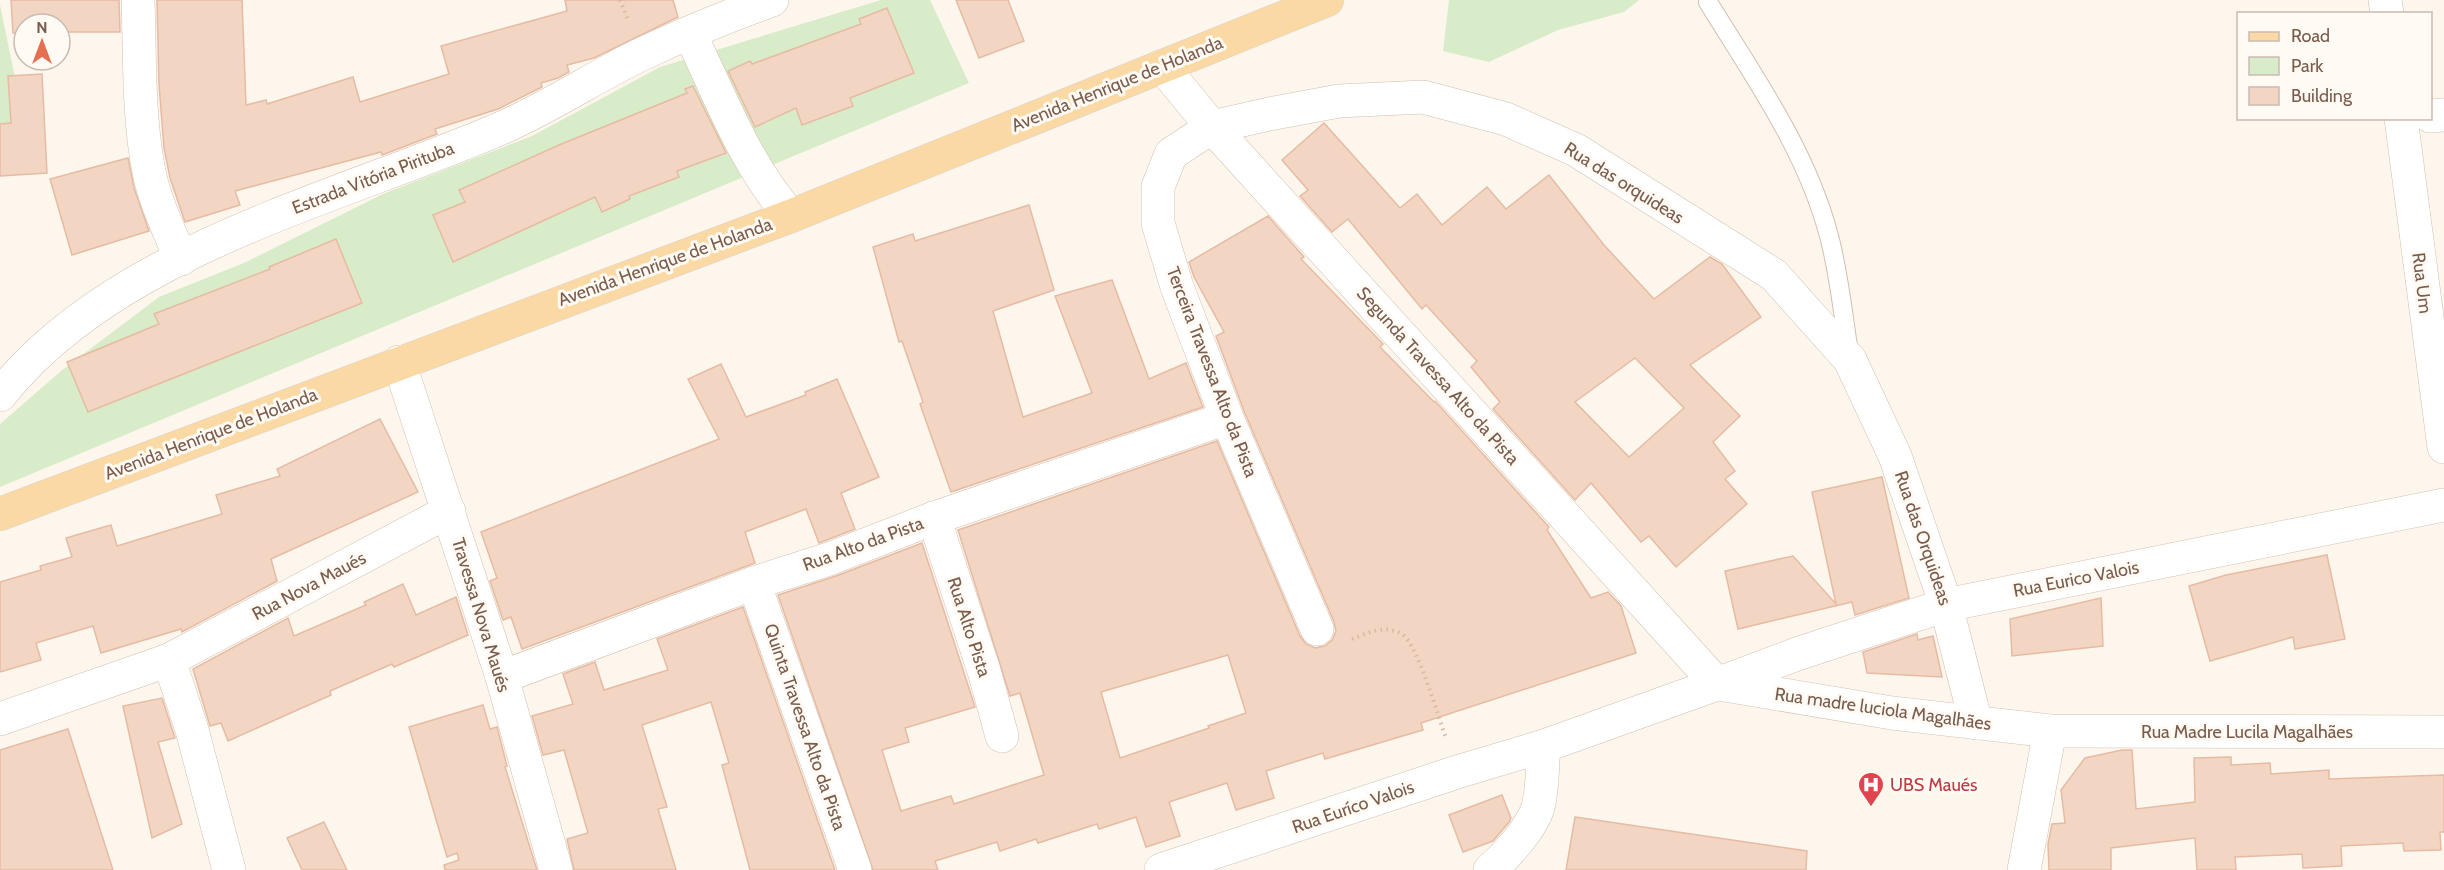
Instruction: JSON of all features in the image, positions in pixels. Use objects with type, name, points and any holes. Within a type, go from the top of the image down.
[{"type":"main road","name":"Avenida Henrique de Holanda","points":[[0,514],[791,216],[1327,0]]},
{"type":"street","points":[[138,0],[145,146],[149,172],[154,193],[180,259]]},
{"type":"street","name":"Estrada Vitória Pirituba","points":[[0,395],[66,329],[139,281],[180,259],[284,213],[508,125],[641,54],[772,0]]},
{"type":"street","points":[[690,34],[755,168],[772,196],[791,216]]},
{"type":"street","name":"Segunda Travessa Alto da Pista","points":[[1162,66],[1212,127],[1717,684]]},
{"type":"street","name":"Rua das orquideas","points":[[1212,127],[1339,101],[1423,97],[1506,119],[1576,150],[1774,275],[1850,360]]},
{"type":"street","name":"Rua Um","points":[[2412,120],[2444,447]]},
{"type":"street","name":"Terceira Travessa Alto da Pista","points":[[1212,127],[1172,154],[1158,187],[1158,223],[1177,287],[1227,418],[1317,629]]},
{"type":"street","name":"Rua das Orquideas","points":[[1850,360],[1895,456],[1946,605],[1976,723]]},
{"type":"street","name":"Travessa Nova Maués","points":[[399,362],[502,677],[556,870]]},
{"type":"street","name":"Rua Alto da Pista","points":[[502,677],[754,583],[829,559],[934,518],[1227,418]]},
{"type":"street","name":"Rua Eurico Valois","points":[[1544,746],[1797,654],[1946,605],[2444,505]]},
{"type":"street","name":"Rua Nova Maués","points":[[0,719],[169,660],[448,512]]},
{"type":"street","name":"Rua Alto Pista","points":[[934,518],[984,671],[1002,736]]},
{"type":"street","name":"Quinta Travessa Alto da Pista","points":[[754,583],[855,870]]},
{"type":"street","points":[[169,660],[192,730],[229,870]]},
{"type":"street","name":"Rua madre luciola Magalhães","points":[[1717,684],[1892,713],[2050,731]]},
{"type":"street","points":[[2024,870],[2050,731]]},
{"type":"street","name":"Rua Madre Lucila Magalhães","points":[[2050,731],[2444,732]]},
{"type":"street","points":[[1490,870],[1522,834],[1538,808],[1544,746]]},
{"type":"street","name":"Rua Euríco Valois","points":[[1161,870],[1457,772],[1544,746]]},
{"type":"lane","points":[[1708,2],[1784,125],[1810,178],[1829,237],[1850,360]]},
{"type":"path","points":[[1317,629],[1330,639],[1344,643],[1378,629],[1388,629],[1403,634],[1417,656],[1457,772]]},
{"type":"green space","points":[[881,0],[930,0],[969,83],[0,487],[0,424],[61,371],[159,297],[244,263],[383,194],[532,136],[660,67]]},
{"type":"green space","points":[[1449,0],[1639,0],[1624,12],[1558,30],[1489,62],[1443,51]]},
{"type":"green space","points":[[0,5],[12,72],[14,72],[30,150],[0,156]]},
{"type":"building","points":[[11,0],[119,0],[120,32],[72,32],[72,12],[12,12],[12,16]]},
{"type":"building","points":[[157,0],[242,0],[246,105],[266,100],[267,104],[353,77],[360,102],[449,74],[441,46],[567,11],[565,0],[673,0],[678,17],[594,58],[567,65],[569,72],[541,83],[542,87],[498,109],[435,129],[437,134],[382,155],[381,152],[235,191],[240,205],[185,222],[170,178],[164,148],[159,85]]},
{"type":"building","points":[[956,0],[1008,0],[1024,41],[979,58]]},
{"type":"building","points":[[887,8],[914,73],[850,98],[853,106],[802,125],[796,108],[755,127],[728,71],[750,61],[752,64],[861,24],[859,19]]},
{"type":"building","points":[[42,74],[47,173],[0,176],[0,124],[11,123],[8,76]]},
{"type":"building","points":[[693,86],[726,153],[677,171],[679,177],[629,196],[630,199],[602,212],[595,197],[453,262],[433,215],[465,202],[459,190],[559,145],[687,93],[685,89]]},
{"type":"building","points":[[1324,123],[1400,208],[1417,194],[1442,225],[1487,187],[1506,209],[1549,175],[1604,245],[1654,299],[1710,257],[1722,264],[1761,317],[1690,365],[1740,416],[1713,442],[1735,471],[1725,479],[1747,504],[1676,567],[1649,536],[1641,542],[1591,483],[1575,500],[1493,409],[1500,402],[1471,367],[1477,361],[1426,305],[1422,309],[1348,219],[1332,232],[1300,196],[1308,190],[1282,160]],"holes":[[[1635,358],[1684,408],[1629,457],[1575,402]]]},
{"type":"building","points":[[128,158],[134,188],[149,231],[72,255],[50,179]]},
{"type":"building","points":[[1029,205],[1054,290],[993,311],[1023,417],[1092,393],[1055,296],[1112,280],[1149,379],[1186,363],[1203,407],[951,492],[920,404],[923,402],[902,341],[899,342],[873,247],[913,234],[915,241]]},
{"type":"building","points":[[1268,216],[1304,257],[1301,259],[1383,344],[1380,347],[1435,401],[1549,527],[1547,530],[1591,598],[1608,592],[1621,606],[1636,653],[1421,723],[1423,730],[1325,759],[1323,753],[1266,771],[1274,798],[1236,810],[1227,783],[1169,802],[1180,836],[1146,847],[1136,817],[1099,829],[1097,824],[1038,843],[1036,839],[1000,851],[997,842],[935,861],[938,870],[873,870],[778,595],[836,576],[922,543],[975,707],[905,728],[909,742],[882,750],[901,811],[951,796],[954,804],[1044,775],[1020,693],[1010,696],[958,530],[1217,441],[1300,636],[1306,644],[1315,648],[1325,646],[1332,640],[1336,631],[1334,622],[1244,411],[1216,336],[1224,332],[1194,277],[1189,262]],"holes":[[[1228,655],[1246,713],[1120,758],[1101,692]]]},
{"type":"building","points":[[336,239],[362,303],[88,412],[67,362],[159,324],[154,314],[270,269],[269,267]]},
{"type":"building","points":[[721,364],[746,417],[806,395],[805,392],[837,379],[879,477],[841,493],[855,529],[819,543],[806,509],[745,532],[755,563],[522,649],[511,617],[503,620],[490,581],[497,578],[481,532],[719,439],[688,379]]},
{"type":"building","points":[[380,419],[418,492],[271,559],[277,581],[182,632],[181,629],[101,653],[93,626],[36,643],[41,660],[0,672],[0,582],[41,570],[40,566],[72,557],[66,538],[111,525],[117,546],[222,514],[216,495],[280,476],[277,469]]},
{"type":"building","points":[[1882,477],[1909,598],[1855,615],[1852,602],[1738,629],[1725,571],[1793,556],[1836,604],[1812,492]]},
{"type":"building","points":[[2327,555],[2345,639],[2295,649],[2293,637],[2210,661],[2189,586],[2226,575]]},
{"type":"building","points":[[403,584],[416,615],[456,597],[468,635],[394,667],[392,664],[330,691],[331,695],[228,741],[221,723],[210,726],[193,669],[288,618],[294,636],[366,605],[364,602]]},
{"type":"building","points":[[2101,598],[2103,646],[2012,656],[2010,619]]},
{"type":"building","points":[[743,607],[835,870],[750,870],[722,765],[729,763],[711,702],[642,725],[667,807],[658,809],[676,870],[574,870],[567,839],[588,833],[564,750],[543,755],[532,716],[573,704],[563,674],[595,662],[604,690],[668,670],[657,639]]},
{"type":"building","points":[[1917,634],[1918,640],[1933,636],[1942,677],[1867,673],[1863,652]]},
{"type":"building","points":[[162,698],[175,738],[158,742],[182,824],[152,838],[123,706]]},
{"type":"building","points":[[483,705],[490,729],[497,727],[507,766],[505,767],[537,870],[445,870],[444,865],[459,860],[457,853],[447,857],[409,727]]},
{"type":"building","points":[[68,729],[113,870],[0,870],[0,750]]},
{"type":"building","points":[[2132,750],[2136,809],[2195,802],[2194,758],[2231,757],[2231,765],[2270,763],[2271,774],[2329,770],[2329,779],[2444,775],[2444,832],[2440,832],[2441,850],[2404,851],[2403,843],[2341,846],[2342,866],[2303,868],[2302,854],[2235,857],[2236,870],[2197,870],[2195,838],[2111,848],[2111,870],[2049,870],[2048,844],[2052,824],[2065,823],[2061,790],[2085,758]]},
{"type":"building","points":[[1502,795],[1511,818],[1509,822],[1493,841],[1463,852],[1449,815]]},
{"type":"building","points":[[1575,817],[1807,851],[1806,870],[1566,870]]},
{"type":"building","points":[[324,822],[347,870],[302,870],[287,838]]},
{"type":"place","name":"UBS Maués","points":[[1871,808]]}]
